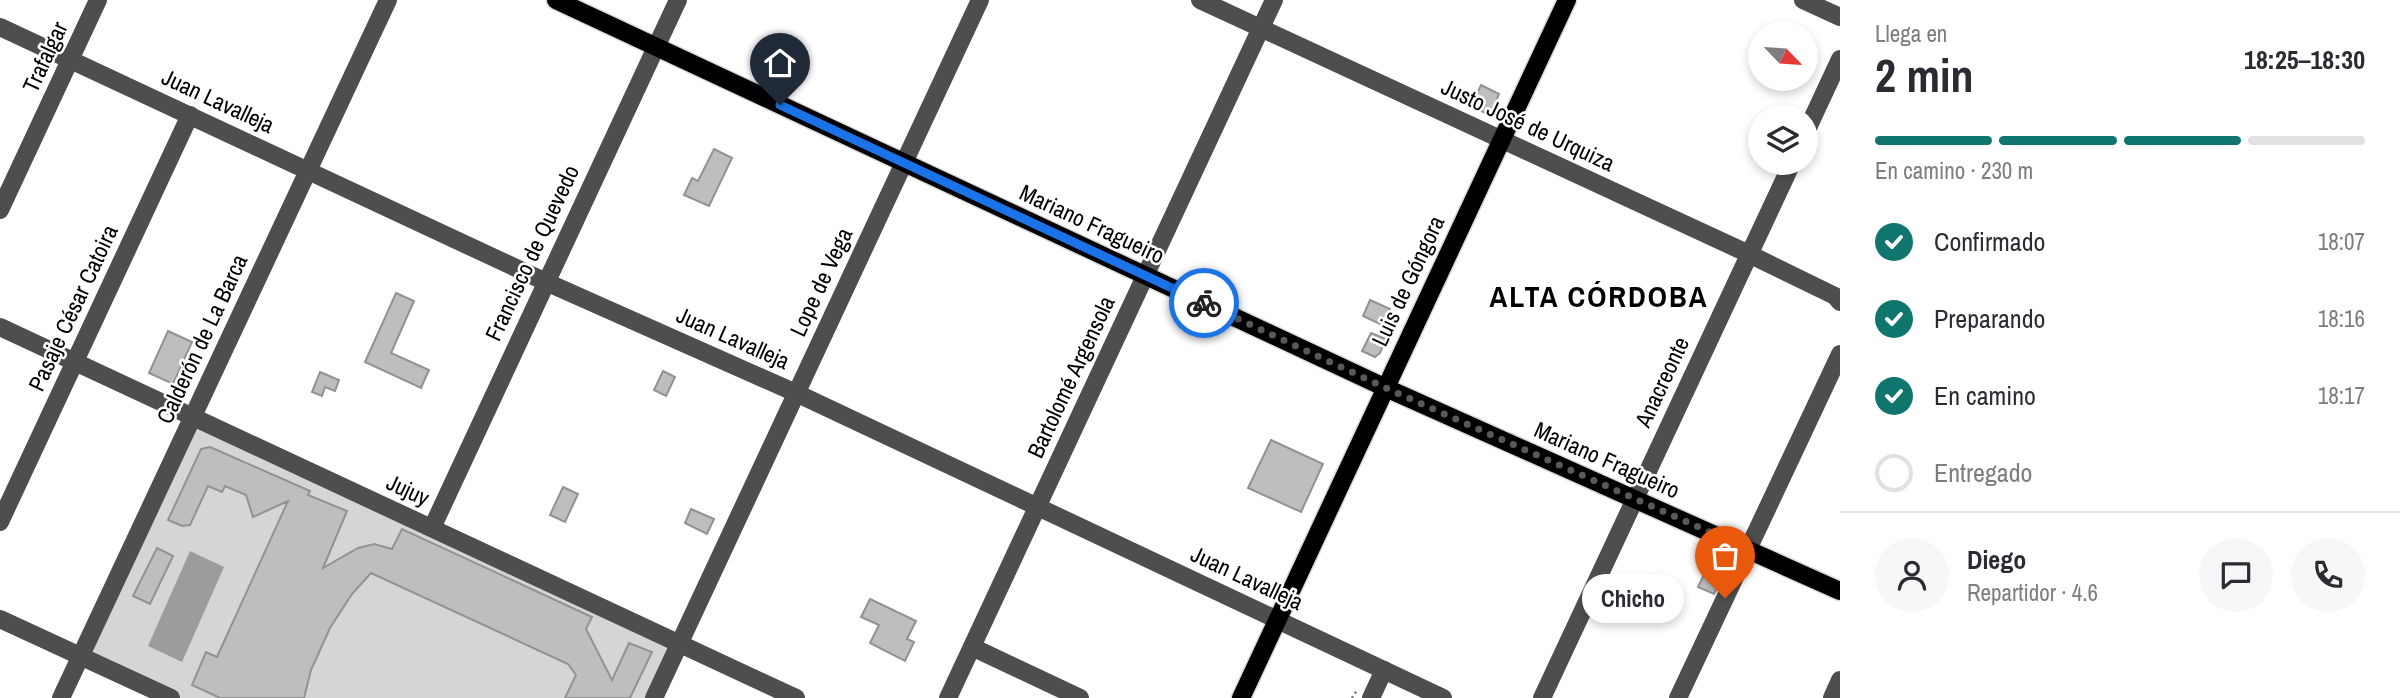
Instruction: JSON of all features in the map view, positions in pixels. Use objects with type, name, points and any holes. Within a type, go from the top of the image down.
[{"type":"main road","name":"Mariano Fragueiro","points":[[556,0],[1386,388],[1840,591]]},
{"type":"main road","name":"Luis de Góngora","points":[[1241,698],[1567,0]]},
{"type":"street","name":"Trafalgar","points":[[0,210],[98,0]]},
{"type":"street","name":"Calderón de La Barca","points":[[61,698],[388,0]]},
{"type":"street","name":"Francisco de Quevedo","points":[[432,528],[678,0]]},
{"type":"street","name":"Lope de Vega","points":[[654,698],[980,0]]},
{"type":"street","name":"Justo José de Urquiza","points":[[1200,0],[1749,254],[1838,299]]},
{"type":"street","name":"Bartolomé Argensola","points":[[948,698],[1274,0]]},
{"type":"street","points":[[1803,0],[1840,17]]},
{"type":"street","points":[[1836,0],[1840,5]]},
{"type":"street","name":"Juan Lavalleja","points":[[0,27],[546,282],[796,393],[1443,698]]},
{"type":"street","points":[[1818,106],[1840,59]]},
{"type":"street","name":"Pasaje César Catoira","points":[[0,522],[190,115]]},
{"type":"street","name":"Anacreonte","points":[[1542,698],[1786,175]]},
{"type":"street","name":"Jujuy","points":[[0,327],[796,698]]},
{"type":"street","points":[[1678,698],[1840,354]]},
{"type":"street","points":[[0,619],[171,698]]},
{"type":"street","points":[[972,647],[1080,698]]},
{"type":"street","points":[[1371,698],[1384,670]]},
{"type":"street","points":[[1832,698],[1840,680]]},
{"type":"shaded area","points":[[193,417],[680,644],[654,698],[171,698],[81,656]]},
{"type":"shaded area","points":[[190,551],[224,567],[182,662],[148,646]]},
{"type":"building","points":[[1481,85],[1499,94],[1492,111],[1485,113],[1471,106]]},
{"type":"building","points":[[714,149],[732,158],[709,206],[684,195],[692,178],[698,181]]},
{"type":"building","points":[[396,293],[414,301],[391,353],[429,370],[421,388],[365,362]]},
{"type":"building","points":[[1370,300],[1390,309],[1382,325],[1363,316]]},
{"type":"building","points":[[168,331],[192,342],[173,384],[149,373]]},
{"type":"building","points":[[1371,333],[1386,339],[1380,353],[1375,357],[1362,351]]},
{"type":"building","points":[[663,371],[675,377],[666,396],[654,390]]},
{"type":"building","points":[[320,372],[339,380],[335,391],[325,387],[322,396],[312,392]]},
{"type":"building","points":[[1271,440],[1323,464],[1301,512],[1248,488]]},
{"type":"building","points":[[210,447],[310,491],[308,495],[347,511],[323,568],[358,548],[374,544],[392,549],[402,529],[592,617],[586,629],[612,680],[629,643],[652,652],[630,698],[565,698],[576,675],[568,664],[371,573],[352,594],[330,628],[311,670],[304,698],[220,698],[192,685],[206,652],[217,657],[288,501],[253,517],[246,495],[225,486],[222,492],[208,486],[190,525],[182,526],[168,520],[201,449]]},
{"type":"building","points":[[563,487],[578,494],[565,522],[550,515]]},
{"type":"building","points":[[691,509],[714,519],[707,534],[685,523]]},
{"type":"building","points":[[157,548],[173,556],[150,604],[133,596]]},
{"type":"building","points":[[1712,558],[1725,564],[1727,568],[1714,594],[1698,587]]},
{"type":"building","points":[[870,599],[916,621],[907,639],[914,642],[905,661],[870,643],[879,625],[861,617]]},
{"type":"way so far","points":[[1204,303],[1386,388],[1748,549],[1725,598]]},
{"type":"place","name":"Chicho","points":[[1725,598]]},
{"type":"district","name":"ALTA CÓRDOBA","points":[[1599,297]]},
{"type":"route","points":[[780,105],[1204,303]]}]
